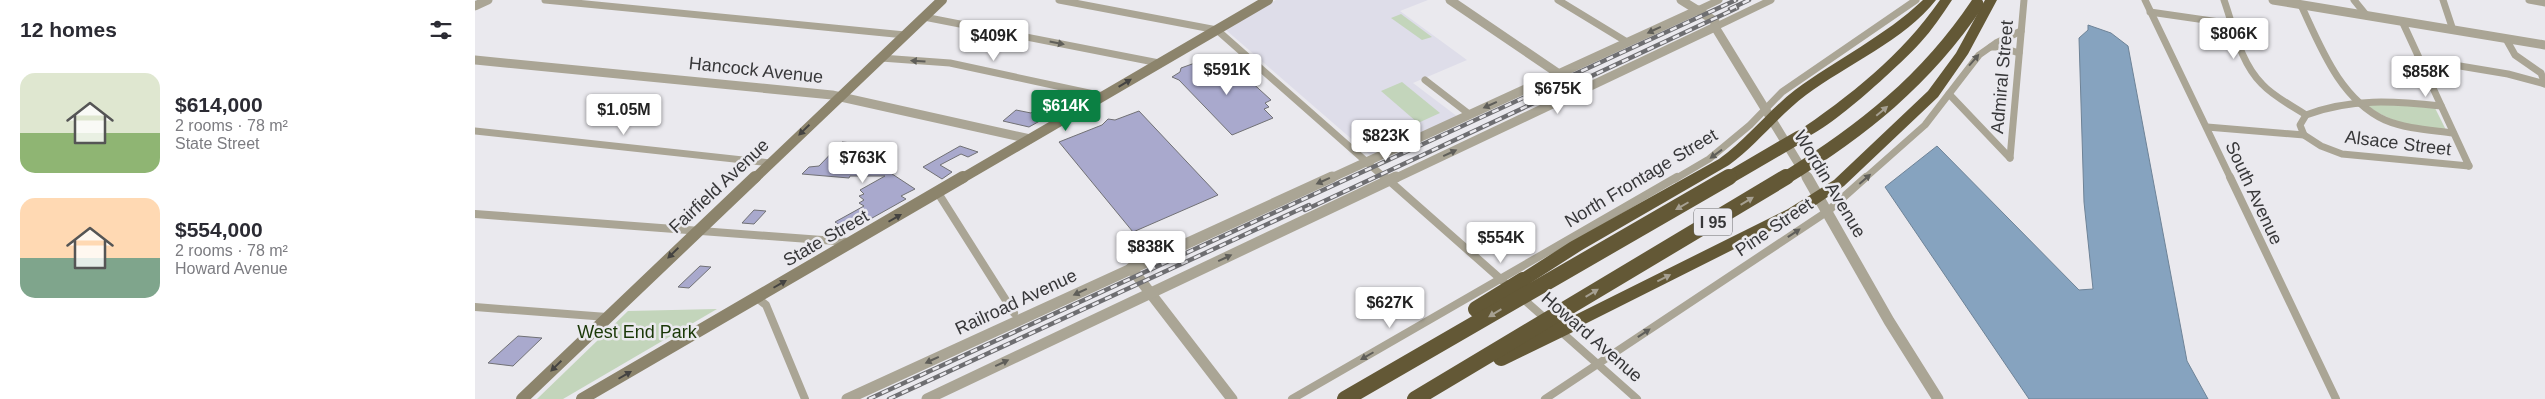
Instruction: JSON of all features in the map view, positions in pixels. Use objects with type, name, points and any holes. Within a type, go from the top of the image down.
[{"type":"highway","name":"I 95","points":[[1345,399],[1774,152],[1811,128],[1883,72],[1918,37],[1946,0]]},
{"type":"highway","points":[[1473,326],[1476,309],[1576,246],[1724,162],[1746,145],[1768,115],[1891,33],[1923,2]]},
{"type":"highway","name":"I 95","points":[[1415,399],[1777,184],[1841,142],[1884,109],[1923,73],[1986,2]]},
{"type":"highway","points":[[1431,389],[1823,204],[1933,94],[1962,54],[1986,2]]},
{"type":"main road","name":"Fairfield Avenue","points":[[522,399],[941,0]]},
{"type":"main road","name":"State Street","points":[[583,399],[1268,0]]},
{"type":"street","points":[[475,6],[488,0]]},
{"type":"street","points":[[545,0],[905,35]]},
{"type":"street","points":[[1059,0],[1217,30]]},
{"type":"street","points":[[1450,0],[1559,74]]},
{"type":"street","points":[[1558,0],[1627,42]]},
{"type":"street","name":"Wordin Avenue","points":[[1681,0],[1715,20],[1715,27],[1823,204],[1889,321],[1937,399]]},
{"type":"street","name":"Railroad Avenue","points":[[847,399],[1719,0]]},
{"type":"street","points":[[927,399],[1771,0]]},
{"type":"street","name":"Admiral Street","points":[[1949,94],[2010,158],[2024,0]]},
{"type":"street","name":"South Avenue","points":[[2145,0],[2336,399]]},
{"type":"street","points":[[2224,0],[2245,58],[2254,74],[2279,96],[2307,114]]},
{"type":"street","points":[[2273,0],[2545,46]]},
{"type":"street","points":[[2354,0],[2367,16]]},
{"type":"street","points":[[2443,0],[2453,30]]},
{"type":"street","points":[[2529,0],[2545,3]]},
{"type":"street","points":[[2301,5],[2337,76],[2357,101],[2374,114],[2391,122],[2453,133]]},
{"type":"street","points":[[2150,12],[2233,24]]},
{"type":"street","points":[[924,17],[1159,63]]},
{"type":"street","points":[[2401,22],[2453,133]]},
{"type":"street","name":"Howard Avenue","points":[[1217,30],[1637,399]]},
{"type":"street","name":"Pine Street","points":[[1545,399],[1598,364],[1906,143],[1925,125],[1979,55],[2021,31]]},
{"type":"street","points":[[2506,39],[2515,55],[2541,73],[2545,84]]},
{"type":"street","points":[[1991,47],[2000,47],[2019,53]]},
{"type":"street","points":[[881,58],[950,63],[1103,96]]},
{"type":"street","points":[[2418,59],[2508,74],[2545,84]]},
{"type":"street","name":"Hancock Avenue","points":[[475,60],[840,96],[1030,139]]},
{"type":"street","points":[[1425,80],[1469,114]]},
{"type":"street","points":[[2304,135],[2300,125],[2307,114],[2357,101],[2406,102],[2441,106]]},
{"type":"street","name":"North Frontage Street","points":[[1292,399],[1709,159],[1768,115]]},
{"type":"street","name":"Alsace Street","points":[[2207,127],[2304,135],[2321,146],[2342,154],[2469,166],[2453,133]]},
{"type":"street","points":[[475,131],[770,163]]},
{"type":"street","points":[[938,193],[1014,313]]},
{"type":"street","points":[[475,214],[852,242]]},
{"type":"street","points":[[1131,268],[1232,399]]},
{"type":"street","points":[[757,298],[766,305],[805,399]]},
{"type":"street","points":[[475,307],[607,317]]},
{"type":"shaded area","points":[[1276,0],[1428,0],[1400,11],[1467,60],[1413,83],[1458,117],[1370,155],[1226,30]]},
{"type":"green space","points":[[1401,14],[1432,37],[1422,40],[1391,18]]},
{"type":"green space","points":[[1402,82],[1440,113],[1418,123],[1381,91]]},
{"type":"green space","points":[[2395,104],[2435,108],[2446,130],[2426,129],[2404,124],[2383,115],[2367,105]]},
{"type":"green space","name":"West End Park","points":[[717,309],[563,399],[537,399],[628,311]]},
{"type":"water","points":[[2088,25],[2111,33],[2128,46],[2187,361],[2208,399],[2029,399],[1885,187],[1937,146],[2079,290],[2093,289],[2084,202],[2079,38],[2088,30]]},
{"type":"building","points":[[1195,63],[1206,70],[1221,67],[1226,72],[1236,68],[1271,100],[1265,103],[1269,107],[1264,109],[1273,118],[1232,135],[1179,80],[1172,77],[1180,72],[1181,68]]},
{"type":"building","points":[[1053,93],[1079,99],[1029,127],[1003,121],[1016,110],[1031,113]]},
{"type":"building","points":[[1139,111],[1218,195],[1133,232],[1059,142],[1102,125],[1108,119],[1115,120]]},
{"type":"building","points":[[842,142],[883,146],[875,152],[858,151],[841,167],[883,168],[915,189],[901,196],[906,199],[849,231],[835,222],[864,206],[859,203],[864,200],[859,196],[864,194],[860,190],[885,176],[850,176],[849,178],[802,174],[809,167],[819,166]]},
{"type":"building","points":[[960,146],[978,152],[968,157],[961,154],[940,165],[952,172],[942,179],[923,167]]},
{"type":"building","points":[[754,210],[766,211],[754,224],[742,223]]},
{"type":"building","points":[[700,266],[711,267],[689,288],[678,287]]},
{"type":"building","points":[[518,336],[542,338],[513,366],[488,363]]},
{"type":"railway","points":[[869,399],[1736,0]]},
{"type":"railway","points":[[1730,9],[1749,0]]},
{"type":"railway","points":[[1305,210],[1737,8]]},
{"type":"railway","points":[[889,399],[1309,205]]}]
